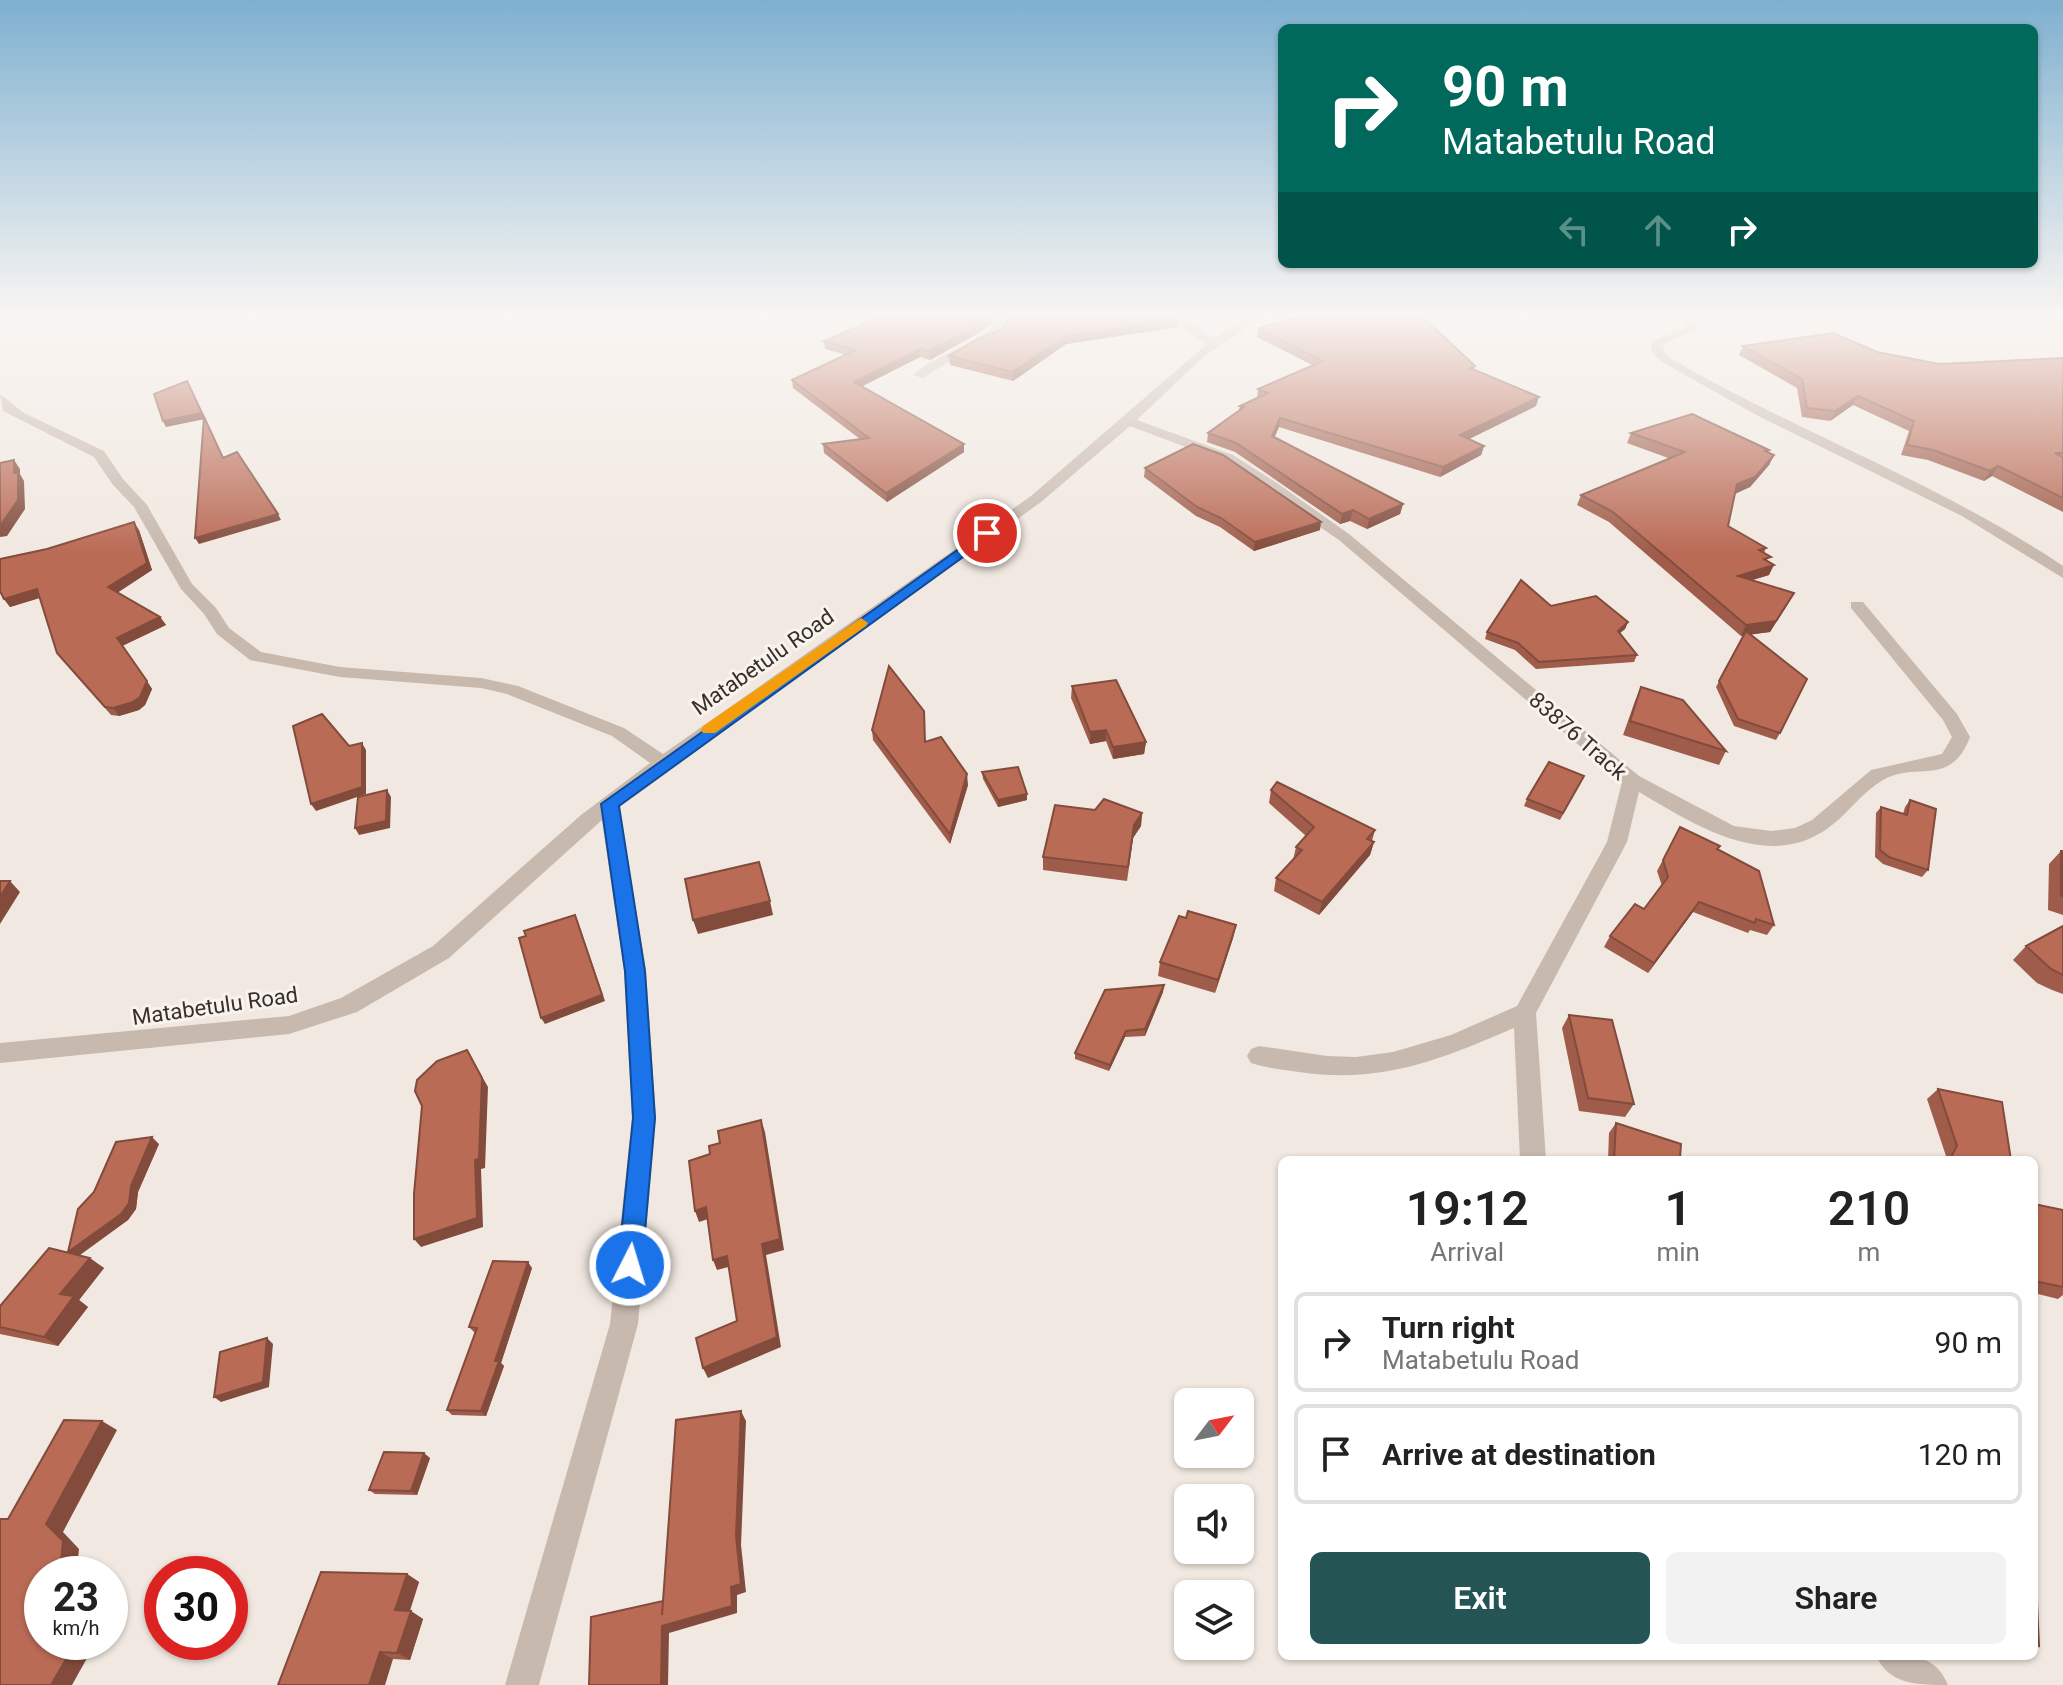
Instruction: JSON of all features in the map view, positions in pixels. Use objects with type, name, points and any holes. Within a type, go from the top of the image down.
[{"type":"street","name":"Matabetulu Road","points":[[0,1053],[289,1025],[349,1005],[441,952],[609,804],[1036,499],[1156,396]]},
{"type":"street","points":[[1730,396],[1769,417],[1943,498],[2025,546],[2063,573]]},
{"type":"street","points":[[0,398],[7,408],[20,416],[99,454],[118,482],[140,505],[186,586],[210,611],[223,631],[256,656],[340,672],[481,683],[512,690],[618,732],[663,763]]},
{"type":"street","name":"83876 Track","points":[[1128,421],[1228,458],[1344,537],[1632,780],[1617,842],[1525,1013]]},
{"type":"street","points":[[1632,780],[1730,833],[1771,838],[1799,834],[1819,825],[1878,774],[1934,764],[1949,758],[1961,737],[1951,718],[1857,605]]},
{"type":"street","points":[[522,1685],[624,1324],[644,1118],[635,971],[609,804]]},
{"type":"street","points":[[1259,1056],[1327,1066],[1356,1067],[1393,1062],[1456,1043],[1525,1013],[1533,1156]]},
{"type":"street","points":[[1898,1660],[1931,1685]]},
{"type":"building","points":[[155,396],[194,396],[202,413],[163,421]]},
{"type":"building","points":[[813,396],[878,396],[964,444],[886,493],[823,444],[869,438]]},
{"type":"building","points":[[1262,396],[1539,397],[1460,435],[1484,446],[1443,467],[1280,418],[1272,436],[1403,504],[1369,519],[1353,510],[1342,514],[1236,443],[1208,433],[1244,407],[1240,406]]},
{"type":"building","points":[[1805,396],[2063,396],[2063,453],[2055,453],[2063,457],[2063,498],[1998,466],[1990,471],[1933,450],[1907,445],[1914,421],[1858,396],[1835,411],[1807,408]]},
{"type":"building","points":[[1692,414],[1774,455],[1755,477],[1737,484],[1728,526],[1766,548],[1759,550],[1771,557],[1764,559],[1774,565],[1738,576],[1794,593],[1776,621],[1746,625],[1613,512],[1581,495],[1685,452],[1631,433]]},
{"type":"building","points":[[204,417],[223,458],[237,452],[278,514],[195,538]]},
{"type":"building","points":[[1193,444],[1223,455],[1321,522],[1255,542],[1221,518],[1197,507],[1145,468]]},
{"type":"building","points":[[14,460],[14,473],[18,472],[18,500],[0,526],[0,463]]},
{"type":"building","points":[[134,522],[147,563],[108,587],[160,617],[117,638],[147,681],[140,697],[133,702],[105,707],[57,653],[37,589],[4,599],[0,591],[0,559],[47,549]]},
{"type":"building","points":[[1521,580],[1551,606],[1596,596],[1628,622],[1618,631],[1637,655],[1539,662],[1518,643],[1487,632]]},
{"type":"building","points":[[1746,631],[1807,679],[1780,733],[1738,719],[1719,681]]},
{"type":"building","points":[[889,666],[924,711],[925,742],[941,737],[967,774],[950,834],[872,730]]},
{"type":"building","points":[[1116,680],[1146,742],[1113,747],[1106,730],[1090,732],[1072,686]]},
{"type":"building","points":[[1641,687],[1683,700],[1726,751],[1630,721]]},
{"type":"building","points":[[322,714],[349,746],[362,743],[362,787],[311,804],[293,726]]},
{"type":"building","points":[[1549,762],[1584,776],[1563,813],[1527,799]]},
{"type":"building","points":[[1018,767],[1027,794],[998,800],[982,772]]},
{"type":"building","points":[[1277,782],[1375,830],[1367,839],[1374,842],[1322,902],[1276,878],[1302,850],[1296,847],[1314,827],[1271,790]]},
{"type":"building","points":[[387,790],[386,821],[355,828],[358,797]]},
{"type":"building","points":[[1104,799],[1142,813],[1134,825],[1128,867],[1043,857],[1055,805],[1095,810]]},
{"type":"building","points":[[1910,800],[1936,809],[1928,870],[1889,857],[1880,850],[1881,807],[1907,815]]},
{"type":"building","points":[[1680,827],[1720,846],[1717,849],[1759,871],[1774,925],[1756,919],[1755,923],[1699,902],[1654,963],[1610,936],[1635,904],[1644,909],[1668,877],[1663,860]]},
{"type":"building","points":[[2063,851],[2063,897],[2061,896]]},
{"type":"building","points":[[759,862],[770,901],[693,920],[685,879]]},
{"type":"building","points":[[0,881],[10,881],[0,897]]},
{"type":"building","points":[[1188,911],[1236,925],[1218,980],[1160,962],[1179,916],[1186,918]]},
{"type":"building","points":[[575,915],[602,995],[541,1018],[519,938],[526,936],[524,931]]},
{"type":"building","points":[[2063,926],[2063,975],[2051,969],[2026,946]]},
{"type":"building","points":[[1164,985],[1145,1029],[1126,1031],[1110,1065],[1075,1053],[1105,990]]},
{"type":"building","points":[[1569,1015],[1612,1020],[1634,1104],[1588,1098]]},
{"type":"building","points":[[467,1050],[482,1078],[479,1159],[475,1160],[477,1218],[414,1239],[414,1194],[422,1106],[415,1091],[417,1080],[437,1061]]},
{"type":"building","points":[[1938,1089],[2002,1102],[2010,1156],[1952,1156],[1957,1146]]},
{"type":"building","points":[[761,1120],[780,1239],[762,1244],[777,1337],[703,1368],[696,1338],[737,1321],[727,1256],[713,1260],[706,1207],[695,1211],[689,1161],[710,1154],[709,1146],[720,1143],[718,1131]]},
{"type":"building","points":[[1616,1123],[1681,1144],[1680,1156],[1614,1156]]},
{"type":"building","points":[[152,1137],[131,1186],[129,1203],[121,1214],[68,1252],[78,1209],[94,1192],[116,1142]]},
{"type":"building","points":[[2038,1205],[2063,1210],[2063,1287],[2038,1282]]},
{"type":"building","points":[[49,1248],[90,1258],[60,1294],[74,1296],[44,1337],[0,1327],[0,1306]]},
{"type":"building","points":[[493,1261],[528,1262],[495,1361],[499,1361],[481,1411],[447,1410],[477,1328],[469,1327]]},
{"type":"building","points":[[267,1338],[263,1382],[214,1397],[220,1352]]},
{"type":"building","points":[[741,1411],[736,1536],[741,1584],[731,1587],[732,1606],[662,1626],[661,1685],[589,1685],[591,1617],[663,1601],[662,1615],[676,1420]]},
{"type":"building","points":[[64,1420],[102,1421],[46,1524],[63,1541],[62,1556],[24,1556],[24,1660],[66,1660],[51,1685],[0,1685],[0,1519],[8,1519]]},
{"type":"building","points":[[384,1452],[424,1453],[411,1491],[369,1490]]},
{"type":"building","points":[[321,1572],[407,1574],[395,1610],[411,1611],[397,1653],[380,1652],[369,1685],[278,1685]]},
{"type":"slow traffic","points":[[709,730],[861,623]]},
{"type":"route","points":[[630,1265],[644,1118],[635,971],[609,804],[987,533]]}]
